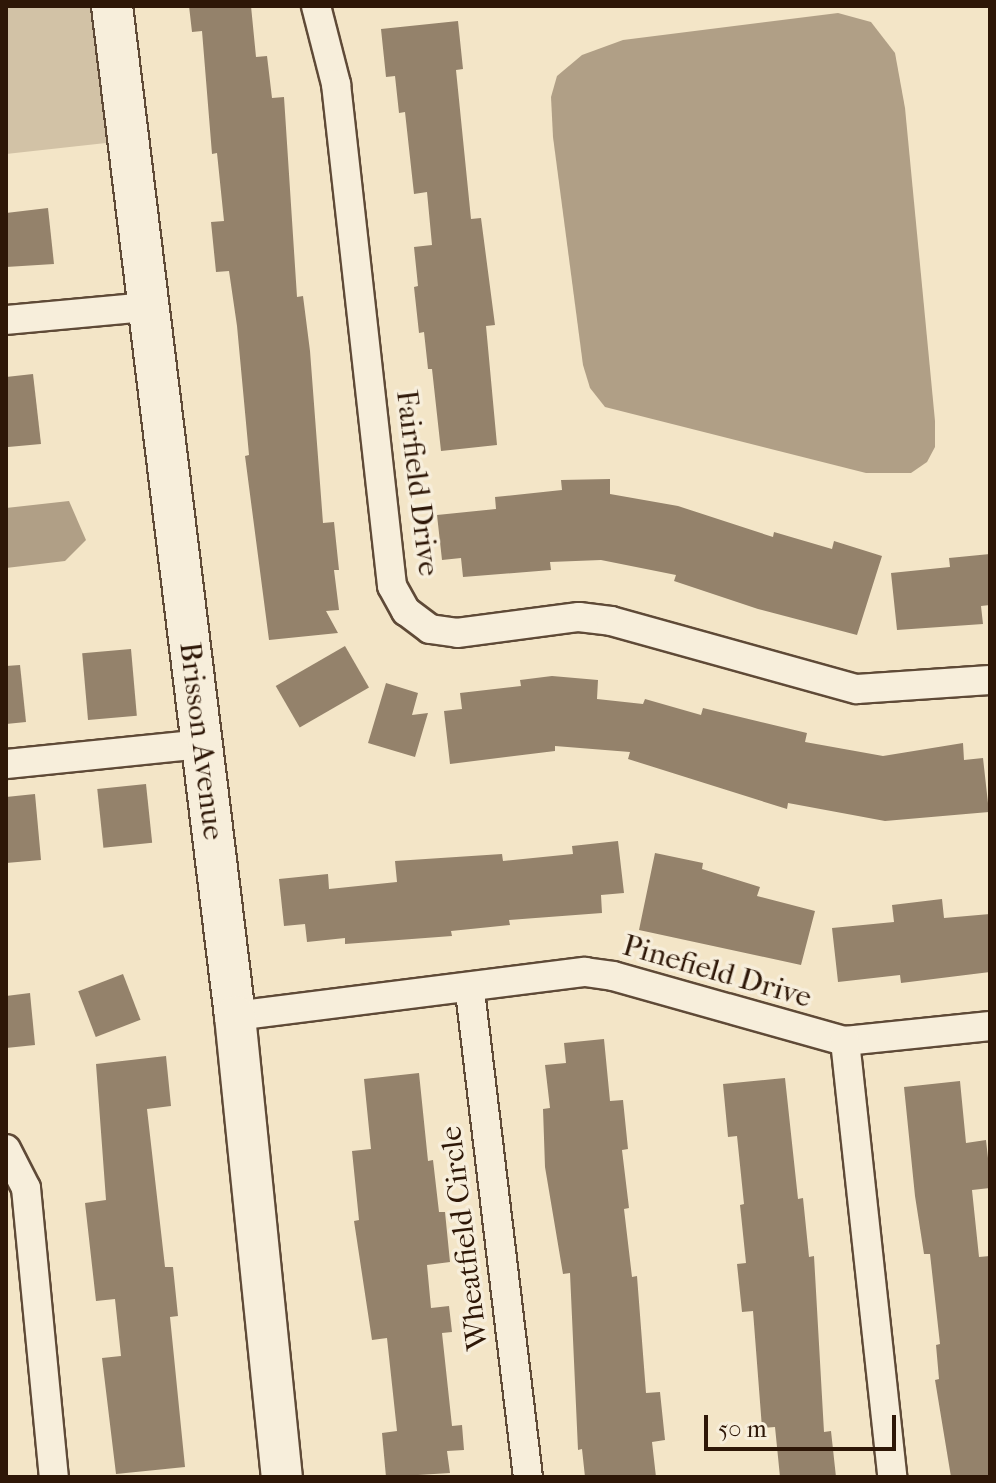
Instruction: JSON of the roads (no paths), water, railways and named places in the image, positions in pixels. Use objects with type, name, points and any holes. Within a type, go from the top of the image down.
[{"type":"street","name":"Brisson Avenue","points":[[112,6],[235,1016],[282,1477]]},
{"type":"street","name":"Fairfield Drive","points":[[316,6],[336,84],[392,586],[406,611],[430,629],[457,633],[579,617],[611,621],[857,689],[990,680]]},
{"type":"street","points":[[6,320],[147,307]]},
{"type":"street","points":[[6,764],[202,744]]},
{"type":"street","name":"Pinefield Drive","points":[[235,1016],[470,991],[551,974],[613,976],[845,1041],[990,1026]]},
{"type":"street","name":"Wheatfield Circle","points":[[470,991],[528,1477]]},
{"type":"street","points":[[845,1041],[892,1477]]},
{"type":"street","points":[[6,1149],[26,1188],[54,1477]]}]
